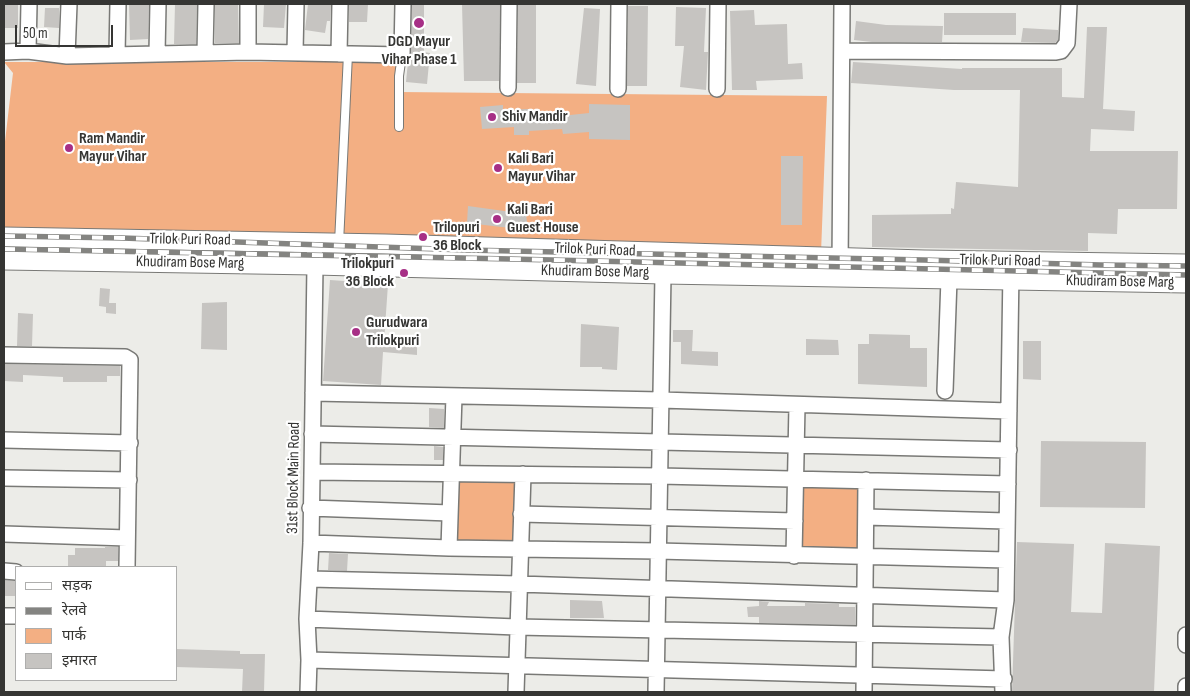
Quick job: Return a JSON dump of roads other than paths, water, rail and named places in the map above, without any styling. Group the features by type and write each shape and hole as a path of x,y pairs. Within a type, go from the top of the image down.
{"street":[{"path":"28,51 29,4"},
{"path":"67,56 69,4"},
{"path":"117,54 118,4"},
{"path":"157,53 158,4"},
{"path":"205,53 206,4"},
{"path":"248,4 248,52"},
{"path":"295,52 296,4"},
{"path":"340,4 343,54"},
{"path":"4,52 28,51 67,56 248,52 402,55 403,4"},
{"path":"508,88 509,4"},
{"path":"618,89 619,4"},
{"path":"717,90 718,4"},
{"path":"840,266 842,4"},
{"path":"842,51 1061,51 1068,43 1069,4"},
{"name":"Trilok Puri Road","path":"4,237 339,243 840,266 1011,270 1186,264"},
{"name":"31st Block Main Road","path":"308,692 307,619 311,543 314,243"},
{"name":"Khudiram Bose Marg","path":"4,260 315,265 663,274 840,266 949,279 1011,270 1186,283"},
{"path":"309,660 864,674 1003,686 1001,637 1006,600 1011,270"},
{"path":"656,692 663,274"},
{"path":"945,391 949,279"},
{"path":"4,355 129,358 132,364 126,566"},
{"path":"313,393 661,400 1009,411"},
{"path":"449,548 454,396"},
{"path":"794,556 797,445 796,405"},
{"path":"312,434 1009,450"},
{"path":"4,440 130,444"},
{"path":"312,472 660,476 1008,484"},
{"path":"516,692 523,474"},
{"path":"4,478 129,480"},
{"path":"864,692 866,480"},
{"path":"310,508 450,513"},
{"path":"521,514 795,520"},
{"path":"866,517 1006,522"},
{"path":"4,534 127,538"},
{"path":"311,543 520,550 1006,560"},
{"path":"310,579 1006,600"},
{"path":"307,619 865,635 1001,637"},
{"path":"1186,635 1186,645"},
{"path":"1186,686 1186,692"}],"lane":[{"path":"339,243 343,54"},
{"path":"399,127 399,76 402,55"}],"railway":[{"path":"4,236 122,238 466,250 1186,266"},
{"path":"4,249 1186,275"}],"place":[{"name":"DGD Mayur Vihar Phase 1","path":"419,23"},
{"name":"Shiv Mandir","path":"492,117"},
{"name":"Ram Mandir Mayur Vihar","path":"69,148"},
{"name":"Kali Bari Mayur Vihar","path":"498,168"},
{"name":"Kali Bari Guest House","path":"497,219"},
{"name":"Trilopuri 36 Block","path":"423,237"},
{"name":"Trilokpuri 36 Block","path":"404,273"},
{"name":"Gurudwara Trilokpuri","path":"356,332"}]}
